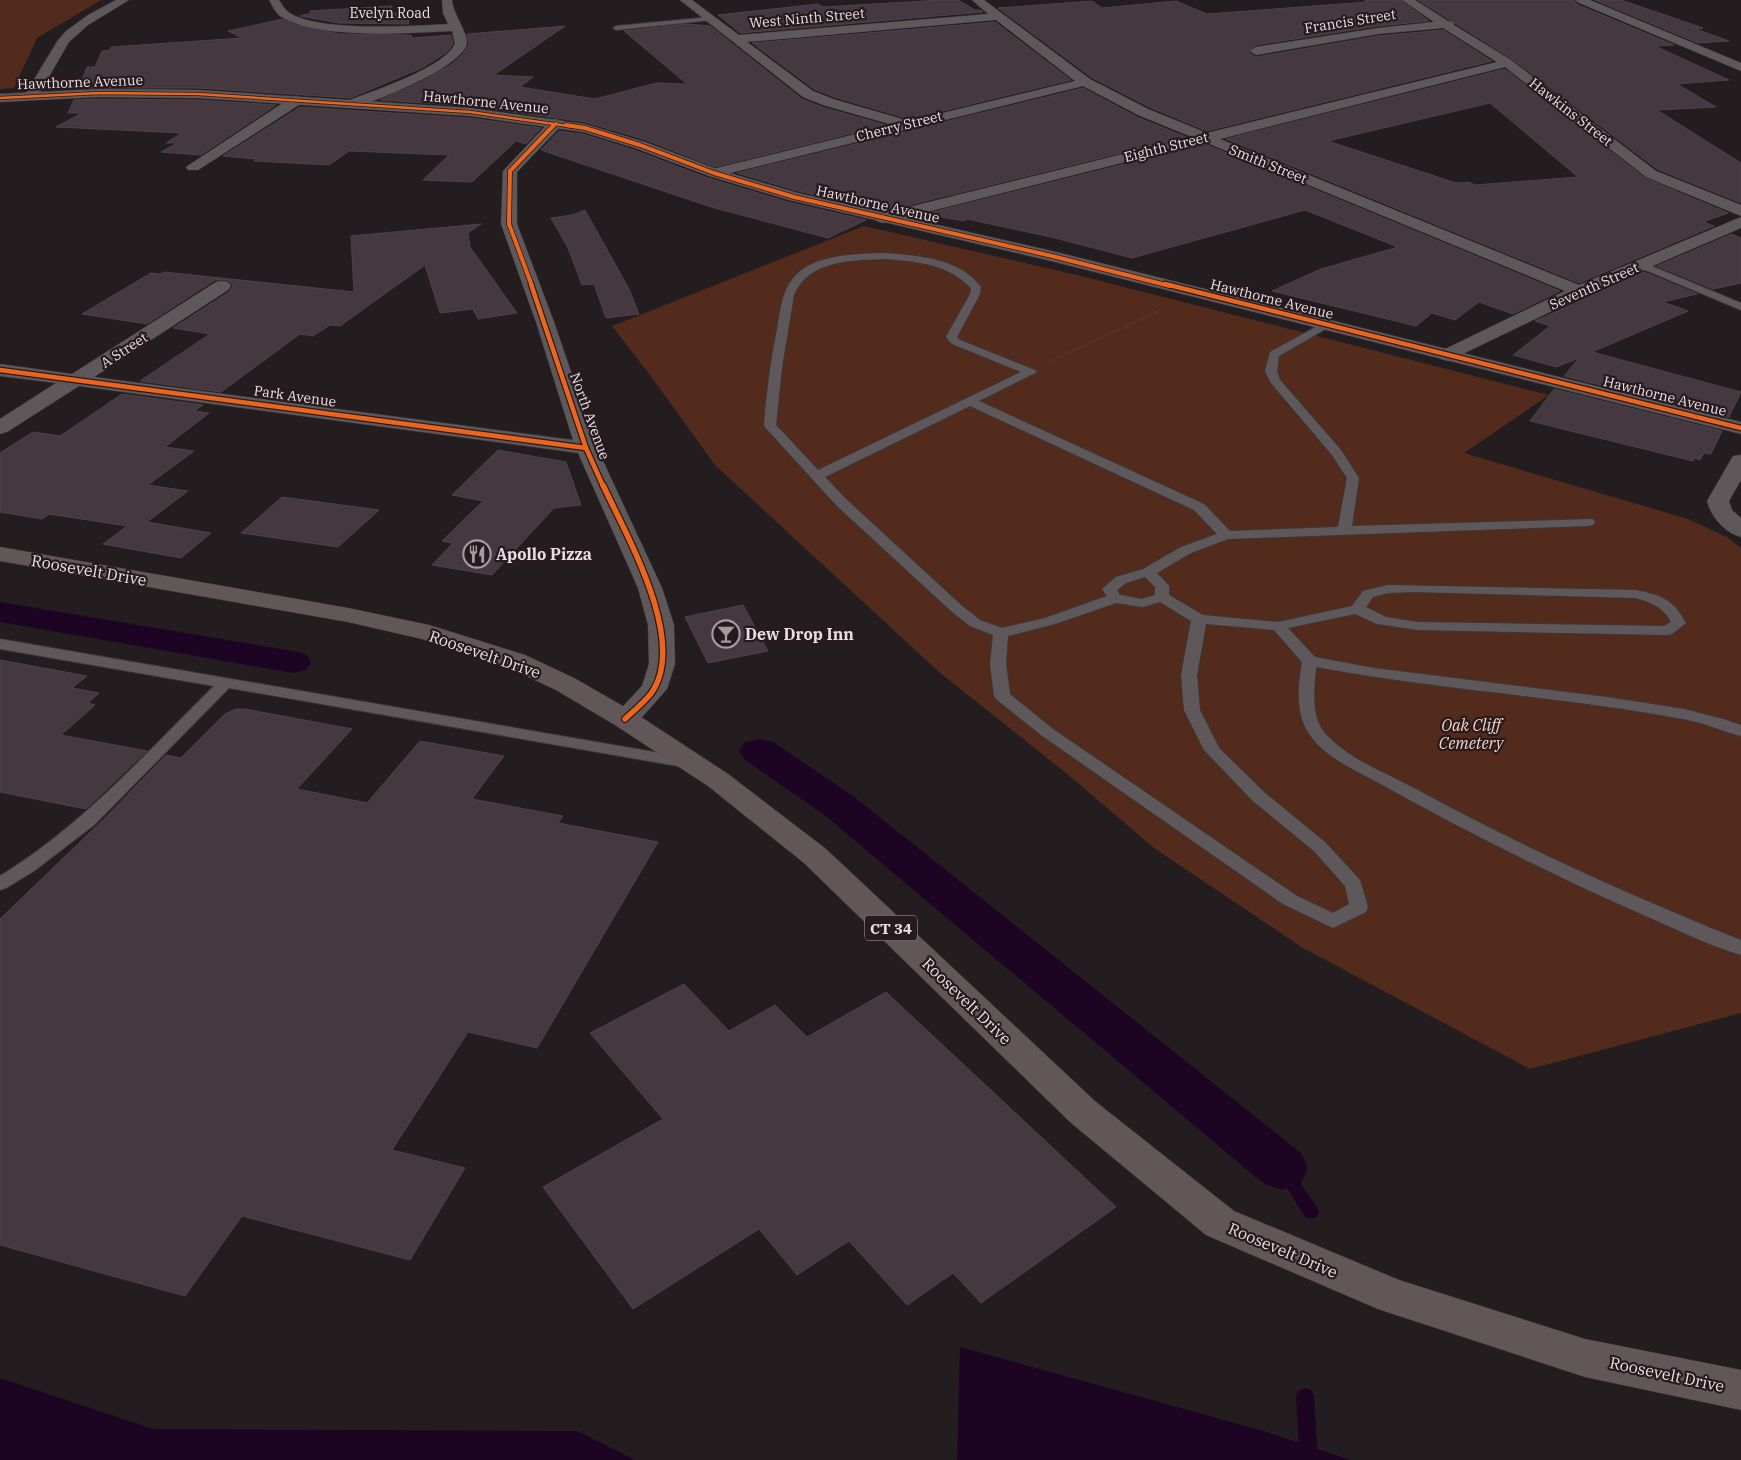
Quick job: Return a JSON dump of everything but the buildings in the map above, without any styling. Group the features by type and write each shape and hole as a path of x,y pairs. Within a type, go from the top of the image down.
{"main road":[{"name":"Roosevelt Drive","path":"0,554 348,615 429,633 516,661 564,684 625,719 694,764 723,784 815,856 1083,1112 1220,1223 1392,1296 1585,1358 1741,1390"}],"street":[{"path":"31,96 70,33 88,19 124,0"},
{"name":"Evelyn Road","path":"274,0 275,5 282,13 313,24 364,29 456,27"},
{"path":"355,103 430,71 452,58 460,48 461,38 449,15 447,0"},
{"path":"684,0 808,94 817,99 905,124"},
{"name":"Smith Street","path":"977,0 1085,82 1143,112 1202,138 1579,291"},
{"name":"Hawkins Street","path":"1408,0 1449,24 1507,63 1651,174 1741,211"},
{"path":"1581,0 1741,68"},
{"name":"West Ninth Street","path":"737,39 999,16"},
{"name":"Francis Street","path":"1256,52 1378,31 1449,24"},
{"name":"Eighth Street","path":"883,218 1507,63"},
{"name":"Cherry Street","path":"714,173 905,124 1085,82"},
{"name":"Hawthorne Avenue","path":"0,98 154,92 355,103 470,112 556,123 598,131 714,173 794,197 1052,256 1198,294 1741,428"},
{"path":"193,167 298,100"},
{"name":"North Avenue","path":"556,123 510,171 509,224 545,322 586,448 650,588 661,625 662,664 654,689 625,719"},
{"name":"Seventh Street","path":"1448,355 1579,291 1741,222"},
{"name":"A Street","path":"0,428 78,380 222,286"},
{"name":"Park Avenue","path":"0,370 586,448"},
{"path":"1741,461 1718,501 1722,512 1741,530"}],"lane":[{"path":"616,28 710,19"},
{"path":"816,476 1032,372 956,342 951,337 975,294 976,287 973,282 961,273 924,260 890,255 850,258 817,267 800,277 794,284 787,304 772,386 770,426 816,476 956,608 975,623 1001,633 1050,621 1115,598 1143,603 1162,597 1199,619 1278,626 1357,609 1382,621 1418,626 1668,631 1679,623 1673,610 1659,600 1635,594 1388,589 1368,594 1357,609"},
{"path":"1642,265 1741,307"},
{"path":"1324,324 1274,354 1271,371 1281,390 1337,453 1353,478 1344,531"},
{"path":"970,402 1199,507 1226,535"},
{"path":"1115,598 1109,588 1121,580 1148,572 1186,550 1226,535 1588,522"},
{"path":"1148,572 1162,586 1162,597"},
{"path":"1001,633 998,646 998,675 1002,696 1047,732 1290,900 1333,921 1359,908 1354,884 1320,846 1259,797 1212,750 1192,710 1189,674 1199,619"},
{"path":"1278,626 1310,661 1374,673 1607,702 1684,714 1741,731"},
{"path":"0,644 694,764"},
{"path":"1310,661 1306,678 1308,710 1315,732 1336,751 1454,818 1657,914 1741,948"},
{"path":"0,884 28,867 88,820 225,683"}],"path":[{"path":"1028,371 1198,294"}],"green space":[{"path":"0,0 101,0 37,38 14,88 0,89"},
{"name":"Oak Cliff Cemetery","path":"864,226 1077,275 1549,395 1464,453 1688,519 1727,537 1741,548 1741,1013 1530,1069 1303,948 1154,848 1066,773 939,672 715,465 612,326"}],"shaded area":[{"path":"960,1347 1264,1431 1351,1460 957,1460"},
{"path":"0,1378 153,1429 577,1431 635,1460 0,1460"}],"waterway":[{"path":"0,612 293,662"},
{"path":"759,751 838,805 1282,1168"},
{"path":"1282,1168 1311,1212"},
{"path":"1305,1396 1309,1460"}],"cycle path":[{"path":"0,98 99,93 198,94 470,112 585,128 640,145 714,173 794,197 1052,256 1741,428"},
{"path":"556,123 510,171 509,224 545,322 586,448 650,588 661,625 662,664 654,689 625,719"},
{"path":"0,370 586,448"}],"place":[{"name":"Apollo Pizza","path":"477,554"},
{"name":"Dew Drop Inn","path":"726,634"}]}
